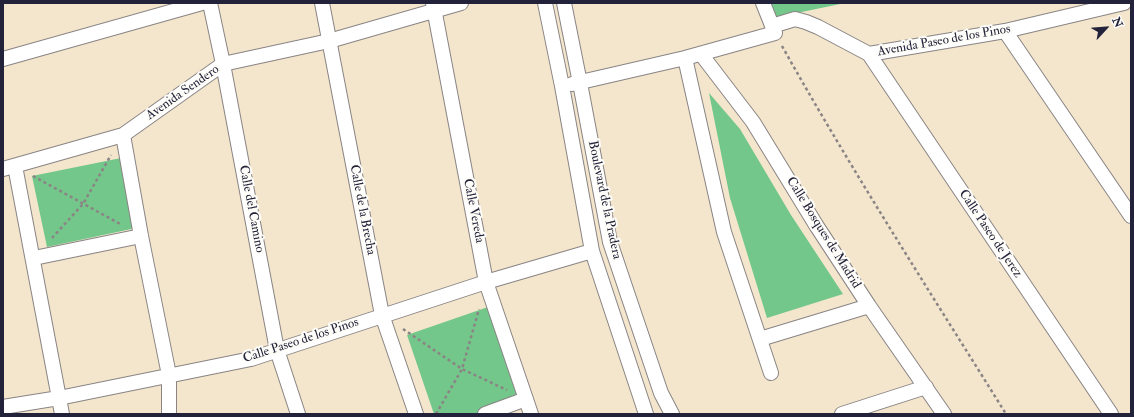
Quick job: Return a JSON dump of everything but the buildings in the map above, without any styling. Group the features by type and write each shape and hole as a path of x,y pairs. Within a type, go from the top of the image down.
{"street":[{"path":"3,59 202,3"},
{"name":"Calle del Camino","path":"210,3 277,350 298,414"},
{"name":"Calle de la Brecha","path":"322,3 382,315 416,414"},
{"name":"Avenida Sendero","path":"9,168 123,135 223,64 329,41 433,7 461,3"},
{"name":"Boulevard de la Pradera","path":"544,3 562,86 592,251 646,414"},
{"name":"Boulevard de la Pradera","path":"564,3 610,242 661,393 672,414"},
{"path":"763,3 773,30"},
{"name":"Avenida Paseo de los Pinos","path":"562,86 701,54 773,30 794,19 818,27 869,54 1005,31 1124,3"},
{"name":"Calle Vereda","path":"433,7 486,282 531,414"},
{"path":"1005,31 1131,216"},
{"name":"Calle Bosques de Madrid","path":"701,54 753,122 816,225 869,306 944,414"},
{"name":"Calle Paseo de Jerez","path":"869,54 1111,414"},
{"path":"685,58 724,232 771,373"},
{"path":"123,135 141,236 170,375 169,414"},
{"path":"9,168 34,258 62,414"},
{"path":"34,258 141,236"},
{"name":"Calle Paseo de los Pinos","path":"3,407 59,398 251,359 486,282 592,251"},
{"path":"760,339 869,306"},
{"path":"842,414 926,387"},
{"path":"485,414 526,399"}],"path":[{"path":"773,30 866,188 1006,414"},
{"path":"34,258 83,204 123,135"},
{"path":"9,168 83,204 141,236"},
{"path":"436,414 462,369 486,282"},
{"path":"382,315 462,369 526,399"}],"green space":[{"path":"765,3 845,3 768,19"},
{"path":"709,93 740,129 791,215 843,294 767,318 730,198"},
{"path":"121,158 136,228 47,247 32,176"},
{"path":"488,307 521,400 482,414 434,414 407,335"}]}
